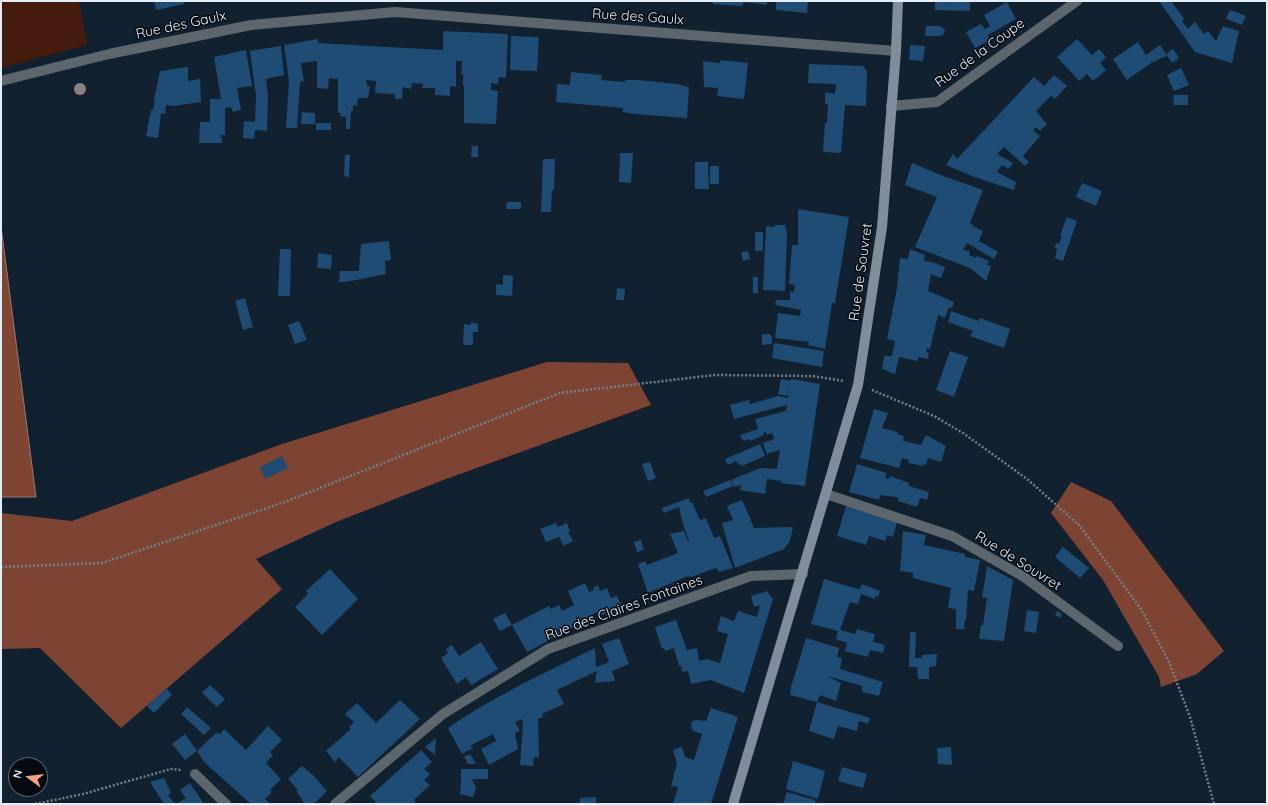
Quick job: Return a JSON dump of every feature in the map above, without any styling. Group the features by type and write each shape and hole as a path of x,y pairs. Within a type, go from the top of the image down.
{"main road":[{"name":"Rue de Souvret","path":"734,804 858,385 882,227 896,50 898,1"}],"street":[{"name":"Rue de la Coupe","path":"891,106 937,102 1078,1"},
{"name":"Rue des Gaulx","path":"1,81 109,54 251,25 395,12 896,50"},
{"name":"Rue de Souvret","path":"826,494 952,536 1024,577 1118,646"},
{"name":"Rue des Claires Fontaines","path":"335,804 443,714 548,649 751,576 803,574"},
{"path":"195,774 226,804"}],"path":[{"path":"1,567 102,563 282,503 560,393 715,375 813,376 837,379 858,385 934,416 963,433 1027,479 1079,525 1141,609 1169,662 1190,717 1214,804"},
{"path":"35,804 83,794 171,769 187,770 195,774"}],"shaded area":[{"path":"1,1 79,1 87,45 1,68"},
{"path":"1,226 36,497 1,497"},
{"path":"547,362 628,363 651,405 446,479 336,522 256,559 282,589 121,728 40,648 1,649 1,513 72,521 282,444"},
{"path":"1071,482 1111,501 1224,651 1197,674 1161,687 1159,677 1103,580 1051,513"}],"building":[{"path":"154,1 184,1 184,4 156,10"},
{"path":"713,1 767,1 767,5 745,2 741,6 713,4"},
{"path":"776,1 808,1 807,13 776,10"},
{"path":"935,1 970,1 970,11 935,10"},
{"path":"1159,1 1171,1 1184,19 1182,21 1188,29 1195,22 1204,34 1208,31 1216,41 1223,26 1239,31 1232,63 1195,52"},
{"path":"1007,2 1016,19 988,35 990,40 975,48 966,32 981,24 985,29 990,26 984,15"},
{"path":"1230,10 1246,16 1242,25 1226,19"},
{"path":"926,26 940,26 945,30 944,34 940,36 925,36"},
{"path":"443,31 508,34 506,78 499,77 498,84 491,83 491,90 498,91 496,124 464,123 464,86 463,74 461,74 462,61 456,61 456,87 450,86 450,96 435,95 435,88 422,88 423,84 412,83 411,89 403,87 402,99 395,99 395,94 375,93 376,81 366,80 367,85 370,87 368,98 358,98 357,106 353,105 353,111 351,111 350,129 346,129 346,117 340,116 341,113 338,113 338,79 329,78 328,89 317,88 317,61 301,63 304,81 300,82 297,128 286,128 289,81 284,45 318,39 318,43 443,50"},
{"path":"511,36 539,37 537,71 510,70"},
{"path":"1077,39 1092,55 1099,49 1106,57 1100,63 1106,70 1093,81 1087,74 1079,81 1057,57"},
{"path":"1138,42 1146,55 1160,45 1166,56 1151,63 1127,80 1113,59"},
{"path":"910,45 925,46 923,61 909,60"},
{"path":"281,46 284,75 266,79 268,96 267,131 255,130 254,139 243,138 244,121 255,122 256,96 250,51"},
{"path":"1173,49 1179,58 1172,63 1166,54"},
{"path":"246,50 252,86 237,88 241,110 233,112 231,107 225,108 225,135 221,135 222,143 199,143 200,122 210,122 210,99 221,99 214,57"},
{"path":"720,60 748,63 744,99 717,96 718,88 704,87 703,61 720,63"},
{"path":"809,64 863,66 867,71 866,106 845,105 841,153 823,152 828,104 825,104 825,92 835,94 836,84 808,83"},
{"path":"188,67 188,81 200,79 201,102 174,106 166,105 165,114 161,113 158,138 146,136 151,110 153,110 160,71"},
{"path":"1181,68 1189,85 1174,91 1167,75"},
{"path":"571,72 602,75 601,80 625,82 625,80 638,80 676,84 689,87 687,118 635,114 623,112 623,108 556,102 557,84 570,85"},
{"path":"1054,75 1067,86 1055,99 1051,96 1036,111 1047,124 1040,131 1036,127 1033,130 1040,136 1023,156 1029,162 1025,166 1004,147 997,154 1013,163 1009,169 1002,165 997,172 1016,182 1014,190 977,178 946,165 953,154 957,159 1034,77 1044,86"},
{"path":"1173,95 1188,95 1188,105 1174,105"},
{"path":"302,112 315,113 315,124 301,124"},
{"path":"316,123 331,123 331,130 316,130"},
{"path":"472,146 478,146 478,157 471,157"},
{"path":"620,153 633,153 631,183 619,182"},
{"path":"345,155 350,155 349,177 344,176"},
{"path":"543,159 555,159 554,190 552,190 551,212 541,212"},
{"path":"695,162 708,162 709,189 695,189"},
{"path":"912,163 983,190 970,223 983,231 979,241 998,252 994,259 967,243 963,250 970,251 969,255 976,258 977,256 989,261 987,265 991,266 986,281 970,268 915,247 937,197 905,185"},
{"path":"710,166 719,166 719,184 710,184"},
{"path":"1082,183 1102,191 1096,206 1076,197"},
{"path":"507,202 521,202 521,209 506,209"},
{"path":"798,209 849,217 835,303 832,303 825,349 808,345 809,342 775,338 778,313 800,316 801,310 775,305 776,300 790,300 790,291 794,292 795,285 789,284 792,245 798,245"},
{"path":"1067,217 1077,221 1063,261 1055,258 1057,249 1055,248 1056,243 1059,244 1062,236 1060,235"},
{"path":"775,225 785,225 787,232 785,291 763,290 766,226 775,227"},
{"path":"755,232 763,232 763,251 755,251"},
{"path":"389,241 391,260 385,261 386,274 339,282 340,271 359,271 361,244"},
{"path":"280,249 291,249 290,296 278,296"},
{"path":"910,249 925,255 924,261 932,262 945,267 941,278 931,274 928,291 954,302 952,308 949,307 945,318 938,315 930,349 927,348 926,352 929,353 928,359 919,357 917,361 899,357 895,374 882,369 884,356 892,356 895,341 887,339 897,288 900,258 908,259"},
{"path":"748,251 750,259 743,261 741,252"},
{"path":"318,253 332,255 331,269 317,268"},
{"path":"503,275 513,276 512,296 496,295 496,284 503,285"},
{"path":"753,277 758,277 758,293 753,293"},
{"path":"617,288 625,289 624,300 616,300"},
{"path":"245,298 253,327 243,330 235,301"},
{"path":"951,311 979,321 980,318 1010,329 1004,348 970,336 973,331 948,322"},
{"path":"299,321 307,340 295,344 288,325"},
{"path":"471,322 478,324 478,332 473,332 473,345 463,345 464,324 471,325"},
{"path":"762,334 770,334 772,337 772,344 762,345"},
{"path":"774,343 824,351 822,367 772,358"},
{"path":"950,351 968,357 954,397 936,390"},
{"path":"781,379 791,381 791,379 820,384 805,486 781,483 782,481 767,479 765,494 740,490 741,485 734,487 731,480 760,468 777,469 780,450 767,454 763,443 774,439 772,433 767,435 766,432 763,433 764,435 750,441 749,439 743,441 740,435 758,429 755,419 786,411 787,405 734,419 730,405 749,400 750,404 778,396 788,398 790,385 788,396 778,394"},
{"path":"874,409 888,413 882,428 898,432 897,434 904,436 903,441 921,445 926,435 946,446 941,462 928,458 926,465 923,464 923,466 908,463 909,460 902,458 899,468 860,458"},
{"path":"760,444 765,456 742,466 736,461 728,465 725,459"},
{"path":"282,456 288,468 265,479 260,467"},
{"path":"650,462 656,478 648,481 642,464"},
{"path":"857,464 887,473 885,478 889,479 890,476 909,483 909,486 929,492 927,500 920,498 917,507 898,501 899,498 896,497 880,495 879,500 849,492"},
{"path":"730,480 733,486 706,497 703,491"},
{"path":"689,498 690,503 692,502 700,520 706,518 714,538 720,536 733,568 719,572 716,568 691,577 688,576 648,593 638,564 645,561 647,565 678,553 670,534 684,531 688,541 689,540 679,507 664,513 662,508"},
{"path":"742,500 754,528 793,527 790,541 784,549 735,568 722,523 733,520 727,506"},
{"path":"846,506 897,522 893,537 887,535 885,541 869,536 866,545 837,536"},
{"path":"556,523 558,527 567,523 570,531 568,532 573,541 564,546 559,537 546,542 540,529"},
{"path":"903,531 926,535 924,545 965,554 965,557 980,560 974,591 968,590 964,629 956,629 956,609 948,608 951,588 913,578 913,573 900,571"},
{"path":"641,540 644,550 637,552 634,542"},
{"path":"1063,547 1089,568 1080,578 1055,557"},
{"path":"987,566 1013,580 1004,641 979,639 981,625 983,625 987,598 982,598"},
{"path":"330,569 358,599 322,635 295,607 308,594 306,591"},
{"path":"824,579 860,589 862,584 880,591 878,597 875,596 875,599 861,594 858,604 850,602 840,630 855,634 857,629 875,634 873,642 885,645 883,653 870,650 868,657 845,651 847,643 836,639 838,631 811,624"},
{"path":"585,583 589,592 594,590 593,588 598,585 600,591 607,588 611,598 617,596 622,607 599,616 597,612 575,624 576,626 527,652 512,625 549,606 551,609 559,605 562,611 574,605 568,591"},
{"path":"767,591 773,599 744,693 711,680 691,684 688,671 682,672 681,666 679,666 674,648 665,651 664,648 662,649 655,627 676,620 687,650 697,648 699,661 707,659 720,663 728,634 717,631 721,616 734,621 738,611 757,617 760,605 754,607 751,596"},
{"path":"1027,610 1039,612 1036,633 1024,631"},
{"path":"1057,611 1062,614 1060,618 1055,615"},
{"path":"505,613 512,625 500,631 493,619"},
{"path":"910,632 916,632 915,658 922,658 922,655 937,654 936,666 929,667 929,679 918,679 917,667 909,667"},
{"path":"619,638 629,664 612,671 615,681 595,683 597,671 557,690 564,704 542,714 543,717 538,719 539,757 534,757 533,766 520,765 523,724 522,719 515,722 520,731 515,733 518,749 489,765 481,749 496,741 493,734 470,746 473,748 462,754 448,728 482,706 522,684 595,648 596,667 609,662 602,644"},
{"path":"806,638 839,648 837,657 842,658 840,669 883,682 879,696 862,692 862,686 827,676 841,683 836,701 820,695 817,702 790,695"},
{"path":"481,642 498,669 471,685 466,677 457,684 441,658 448,653 446,649 452,645 459,656"},
{"path":"210,685 225,699 217,707 202,693"},
{"path":"166,688 172,695 154,713 147,706"},
{"path":"400,700 420,719 358,777 339,757 335,762 326,751 351,729 349,727 354,722 345,714 357,703 376,723"},
{"path":"817,702 870,718 868,724 859,721 857,731 838,726 834,739 809,731"},
{"path":"187,707 211,728 204,735 181,714"},
{"path":"711,708 738,717 711,804 673,804 678,787 671,786 677,763 673,750 682,747 685,757 694,760 702,734 693,731 691,727 692,721 706,721"},
{"path":"268,726 282,740 270,752 273,755 266,763 281,779 270,790 272,792 265,799 271,804 251,804 204,762 197,751 216,733 220,734 224,729 246,750"},
{"path":"185,734 197,751 185,760 172,744"},
{"path":"436,738 435,755 425,747"},
{"path":"951,747 952,765 938,764 937,748"},
{"path":"421,750 432,762 424,769 430,774 424,780 430,785 414,800 417,804 377,804 370,796"},
{"path":"470,754 476,764 468,764 464,757"},
{"path":"793,761 825,771 818,799 786,789"},
{"path":"302,766 313,775 327,791 312,804 305,804 296,791 298,790 288,779"},
{"path":"842,767 867,774 863,788 838,781"},
{"path":"461,769 488,769 488,779 472,779 476,788 473,797 460,794"},
{"path":"164,778 171,793 168,795 175,804 164,804 150,782"},
{"path":"190,783 204,804 176,804 186,798 180,790"},
{"path":"787,792 815,800 815,802 822,804 783,804"},
{"path":"596,797 596,804 580,804 580,798"}]}
